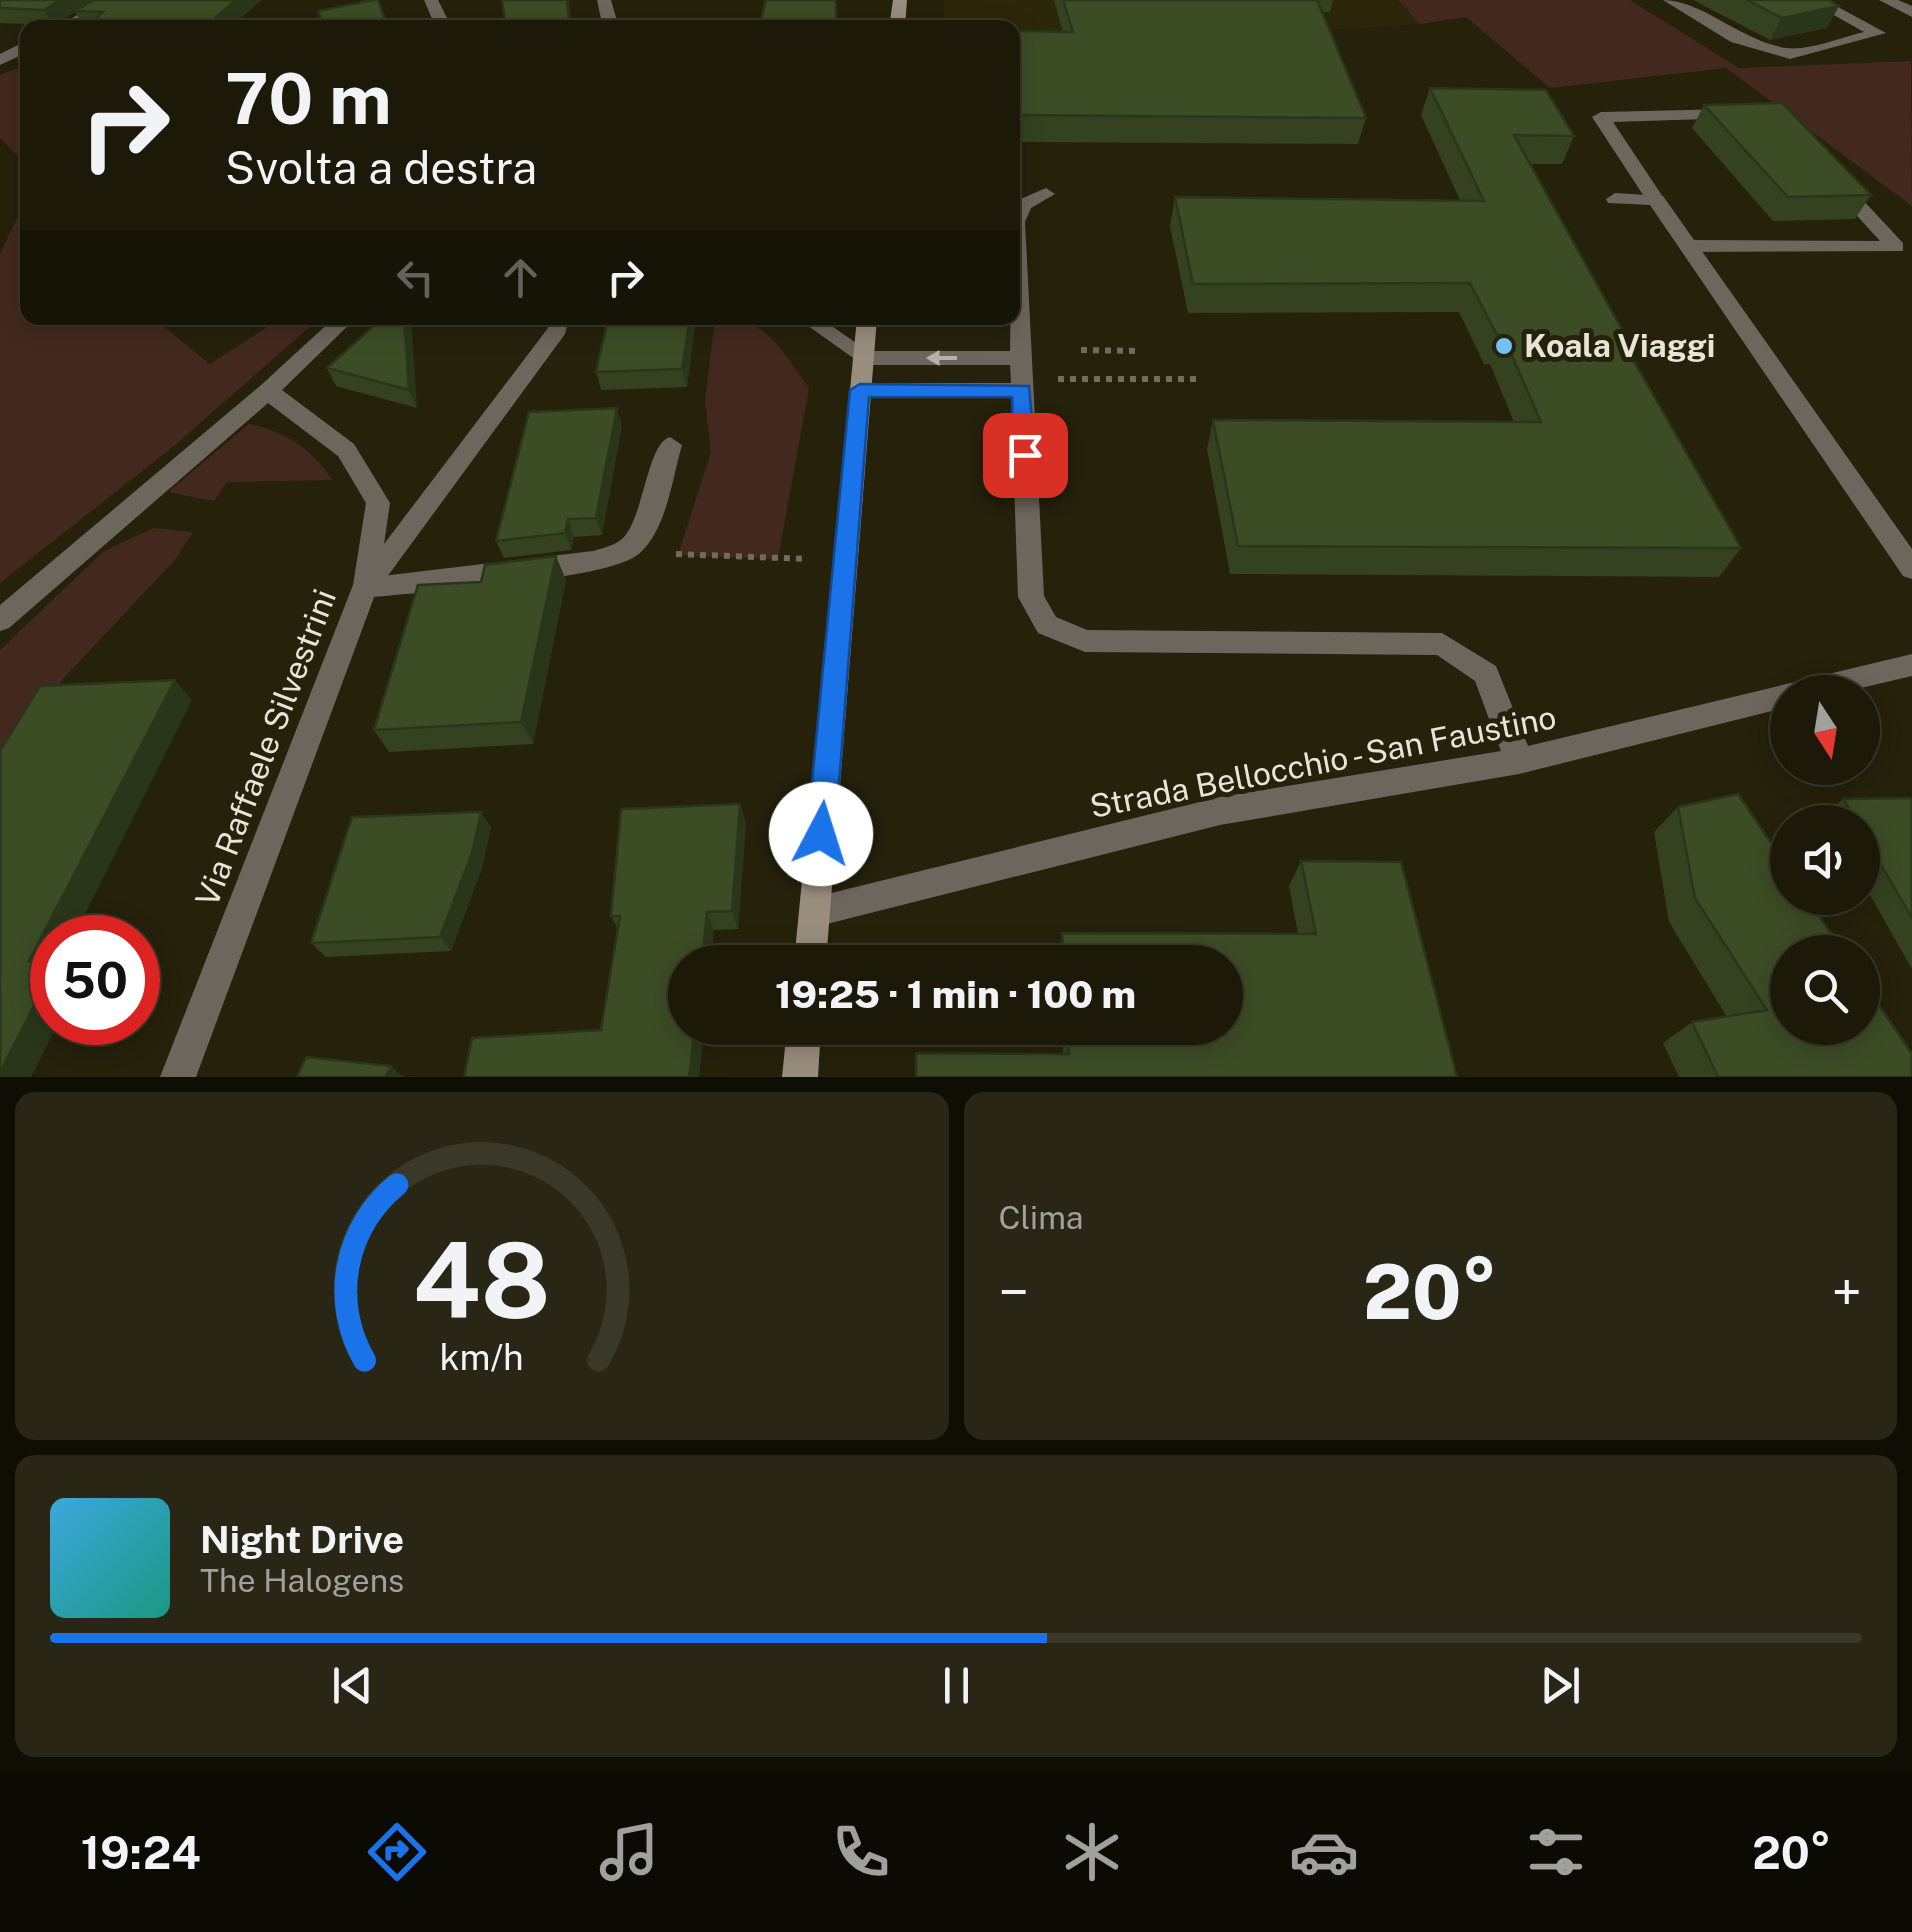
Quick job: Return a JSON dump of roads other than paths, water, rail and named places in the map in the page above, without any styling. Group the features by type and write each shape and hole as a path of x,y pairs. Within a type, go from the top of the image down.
{"main road":[{"path":"811,945 866,325"},
{"path":"800,1077 803,1045"}],"street":[{"path":"77,20 114,0"},
{"path":"1648,0 1731,48 1790,54 1878,33 1814,0"},
{"path":"1670,0 1737,40 1790,54"},
{"path":"1886,0 1912,12"},
{"path":"1752,114 1601,117 1912,570"},
{"path":"1688,246 1896,247 1821,166"},
{"path":"1020,211 1023,205 1046,194"},
{"path":"1615,200 1656,200"},
{"path":"0,620 268,391 339,325"},
{"name":"Via Raffaele Silvestrini","path":"178,1077 365,588 558,325"},
{"path":"816,325 863,358 1021,376"},
{"path":"1019,325 1031,596 1047,625 1085,641 1442,644 1486,674 1519,761"},
{"path":"860,390 1021,376"},
{"path":"268,391 346,450 378,503 365,588 595,561 630,548 647,522 670,445"},
{"path":"1866,675 1912,664"},
{"name":"Strada Bellocchio - San Faustino","path":"814,912 1220,811 1519,761 1770,699"}],"place":[{"name":"Koala Viaggi","path":"1504,346"}]}
